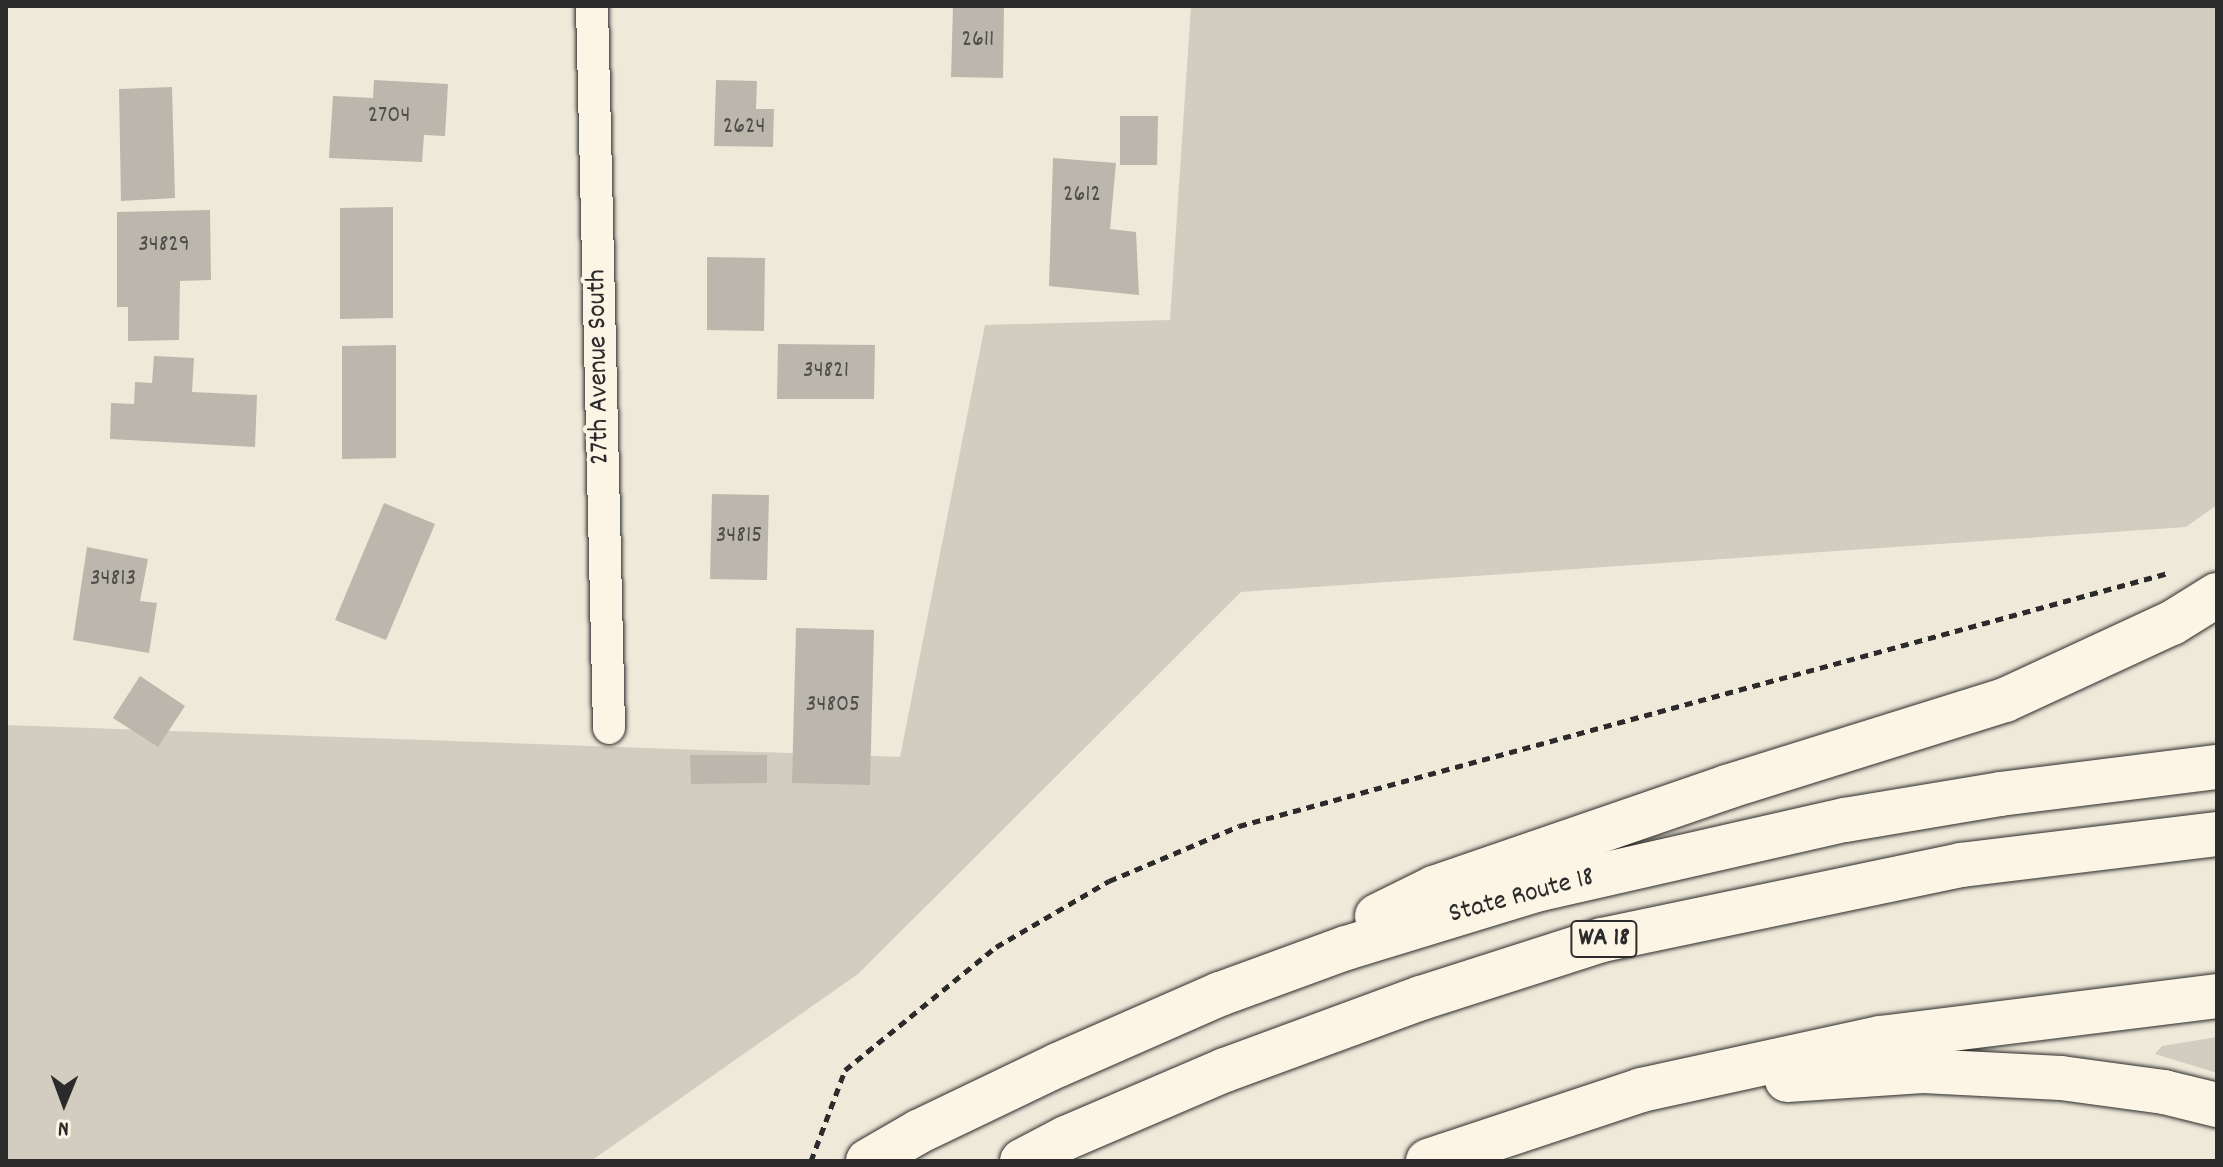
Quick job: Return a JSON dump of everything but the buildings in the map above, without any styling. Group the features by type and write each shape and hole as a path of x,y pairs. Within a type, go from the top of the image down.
{"highway":[{"path":"1220,994 1434,888 1727,787 2005,700 2172,623 2217,595"},
{"name":"State Route 18","path":"868,1161 1058,1065 1220,994 1346,948 1536,890 1845,820 2000,794 2217,767"},
{"name":"WA 18","path":"1022,1161 1066,1138 1225,1070 1421,998 1602,940 1961,865 2217,834"},
{"path":"1428,1161 1641,1090 1880,1038 2217,996"},
{"path":"1641,1090 1923,1071 2061,1078 2164,1092 2217,1105"}],"street":[{"name":"27th Avenue South","path":"592,6 609,728"}],"path":[{"path":"811,1161 845,1070 996,947 1109,881 1239,826 2174,571"}],"shaded area":[{"path":"1191,6 2217,6 2217,505 2186,527 1241,592 858,974 591,1161 6,1161 6,725 900,757 985,325 1170,320"},
{"path":"2217,1037 2217,1073 2155,1054 2162,1046"}]}
